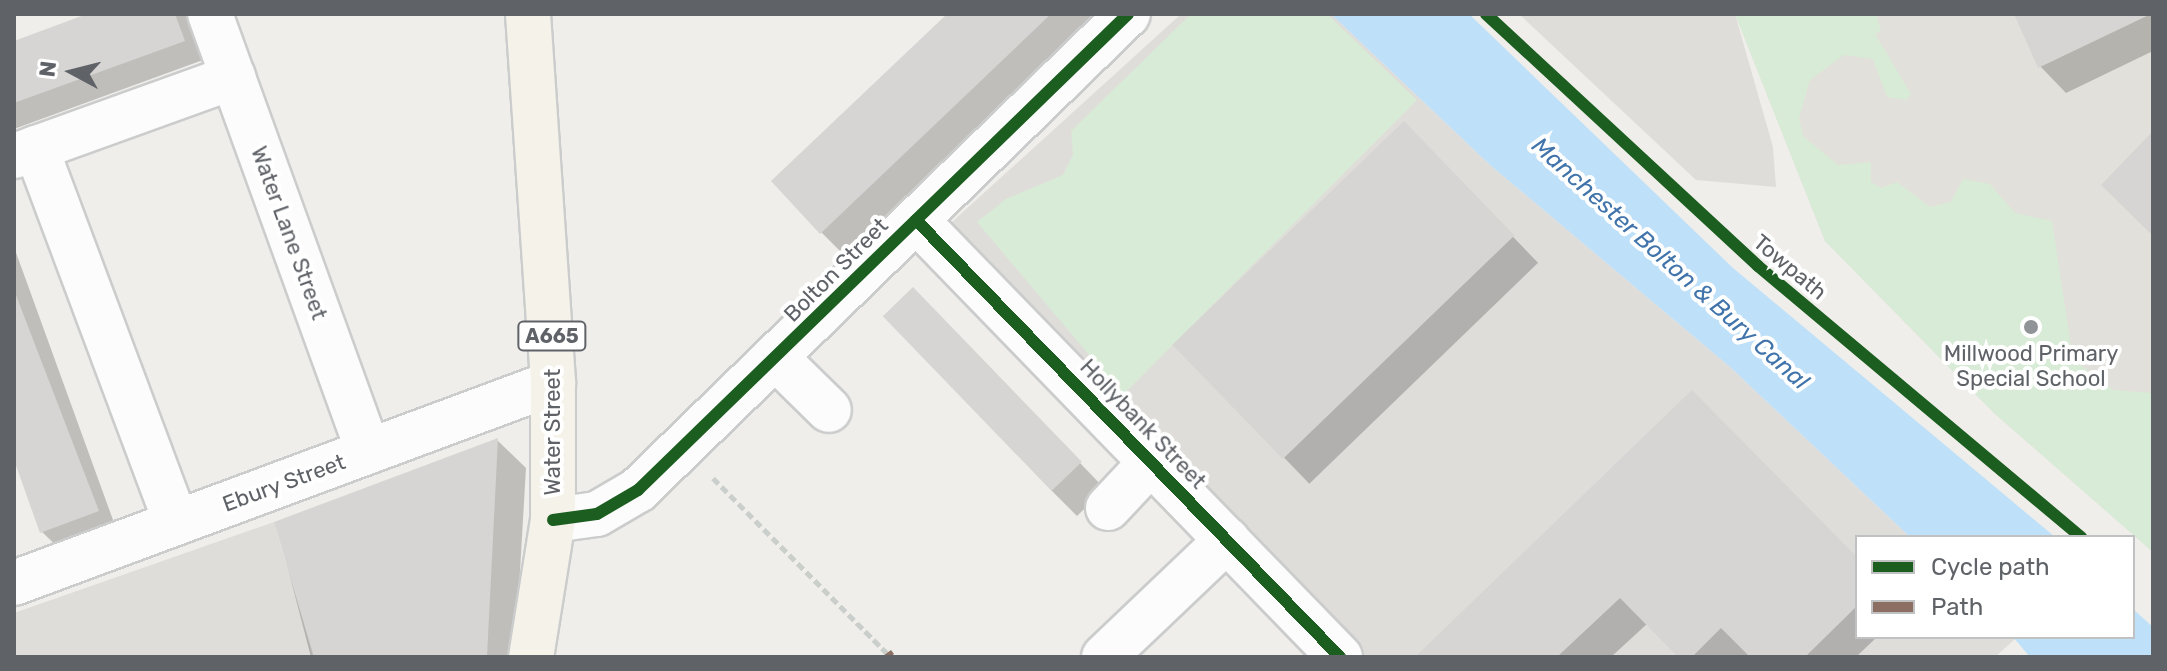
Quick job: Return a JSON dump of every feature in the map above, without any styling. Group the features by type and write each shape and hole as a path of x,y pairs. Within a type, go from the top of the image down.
{"main road":[{"name":"Water Street","path":"528,14 553,383 553,520 531,657"}],"street":[{"name":"Water Lane Street","path":"210,14 368,451"},
{"name":"Bolton Street","path":"553,520 617,506 684,448 1128,14"},
{"path":"176,523 25,152 233,77"},
{"name":"Hollybank Street","path":"916,220 1340,657"},
{"path":"776,358 829,410"},
{"name":"Ebury Street","path":"14,583 553,383"},
{"path":"1108,508 1151,462"},
{"path":"1104,657 1227,540"}],"path":[{"path":"684,448 887,653"}],"shaded area":[{"path":"1181,14 1331,14 1490,165 1730,367 1908,535 1855,535 1855,639 2015,639 1995,657 1305,657 919,252"},
{"path":"1519,14 1735,14 1773,147 1776,187 1696,180"},
{"name":"Millwood Primary Special School","path":"1735,14 2153,14 2153,552 1994,413 1825,241"},
{"path":"274,522 313,657 14,657 14,613"}],"green space":[{"path":"1191,14 1327,14 1417,100 1123,395 977,222 1006,199 1063,175 1073,155 1071,131"},
{"path":"1735,14 1876,14 1881,31 1875,34 1911,94 1906,100 1887,97 1873,59 1844,55 1810,80 1799,118 1803,136 1838,165 1871,162 1871,182 1881,188 1897,182 1930,207 1951,202 1963,179 1990,184 2015,213 2052,221 2073,359 2113,390 2153,393 2153,552 1994,413 1825,241"}],"water":[{"name":"Manchester Bolton & Bury Canal","path":"1331,14 1469,14 1733,268 2053,535 1908,535 1730,367 1490,165"},
{"path":"2135,611 2153,627 2153,657 2030,657 2015,639 2135,639"}],"building":[{"path":"87,14 175,14 185,41 14,103 14,41"},
{"path":"947,14 1051,14 820,234 771,181"},
{"path":"2014,14 2151,14 2038,68"},
{"path":"1404,121 1514,235 1283,459 1172,345"},
{"path":"2153,131 2153,236 2101,185"},
{"path":"913,287 1082,462 1052,491 883,316"},
{"path":"14,290 99,511 40,533 14,460"},
{"path":"1692,390 1855,555 1855,608 1805,657 1750,657 1721,628 1692,657 1678,657 1620,598 1557,657 1415,657"},
{"path":"498,438 487,657 314,657 274,522"}],"marked path":[{"path":"887,653 890,657"}],"cycle path":[{"path":"553,520 597,514 638,490 1128,14"},
{"name":"Towpath","path":"1486,14 1758,266 2079,535"},
{"path":"916,220 1340,657"}],"place":[{"name":"Millwood Primary Special School","path":"2031,327"}]}
